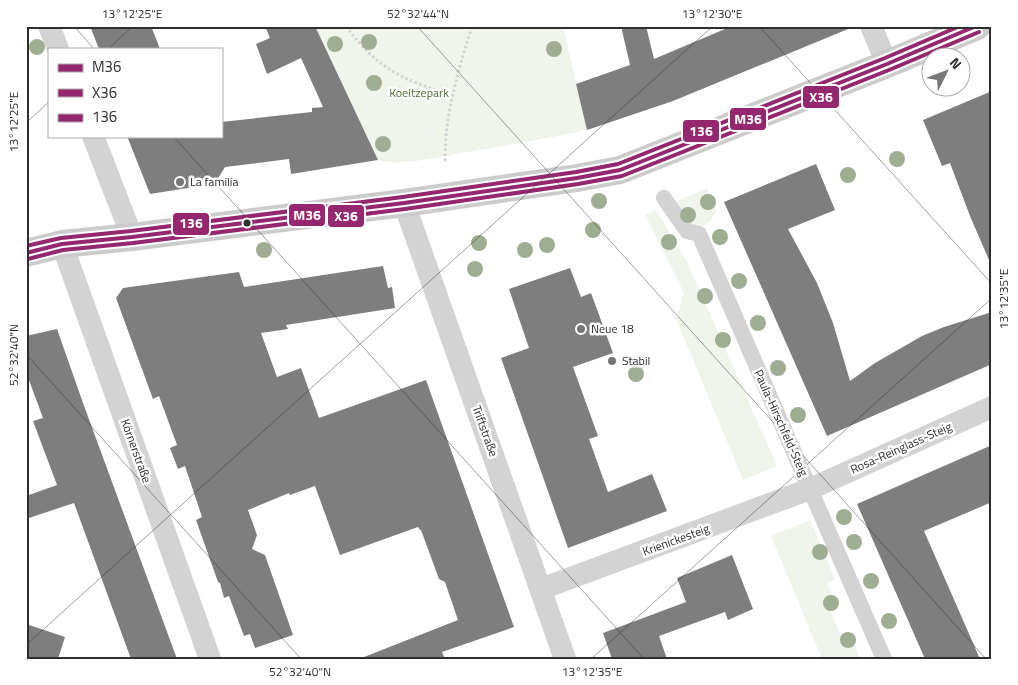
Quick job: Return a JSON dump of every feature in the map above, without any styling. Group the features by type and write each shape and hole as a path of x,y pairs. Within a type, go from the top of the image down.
{"main road":[{"path":"26,253 62,244 404,203 620,170 887,64 977,26"}],"street":[{"path":"49,26 58,48"},
{"path":"870,26 887,64"},
{"path":"94,138 132,237"},
{"name":"Paula-Hirschfeld-Steig","path":"664,198 687,231 699,234 884,659"},
{"name":"Triftstraße","path":"404,203 541,589 562,658"},
{"name":"Körnerstraße","path":"62,244 210,659"},
{"name":"Rosa-Reinglass-Steig","path":"810,489 992,408"},
{"name":"Krienickesteig","path":"541,589 810,489"}],"path":[{"path":"346,26 359,44 385,68 415,83 452,94"},
{"path":"445,161 445,139 452,94 472,26"}],"green space":[{"name":"Koeltzepark","path":"315,26 563,26 587,130 419,161 386,162 378,160"},
{"path":"707,188 716,211 712,219 705,225 692,226 685,218 677,201"},
{"path":"656,210 687,262 777,466 743,480 676,319 684,293 645,215"},
{"path":"810,520 835,579 827,583 837,607 830,610 846,648 855,645 860,659 822,659 771,536"}],"building":[{"path":"90,26 151,26 160,48 99,48"},
{"path":"265,26 315,26 378,160 291,174 289,159 225,167 213,184 150,194 128,138 222,138 222,122 312,112 312,108 323,107 301,58 267,74 256,44 270,38"},
{"path":"621,26 646,26 654,59 732,26 853,27 673,101 587,130 576,84 630,65"},
{"path":"992,91 992,267 950,163 942,166 923,120"},
{"path":"816,164 835,210 788,229 817,283 833,323 850,381 875,363 922,336 992,312 992,364 827,436 724,202"},
{"path":"383,266 388,288 392,287 395,308 286,325 288,329 261,333 277,377 301,368 319,418 426,380 514,627 442,652 445,659 364,659 364,657 458,620 445,582 439,579 421,530 418,527 340,555 315,486 290,495 289,493 248,510 257,535 252,549 265,555 293,635 255,648 250,634 244,636 229,596 224,598 196,520 202,517 185,466 178,469 170,448 177,445 159,396 153,399 116,298 123,288 239,272 244,287"},
{"path":"570,268 581,297 591,293 613,353 573,367 598,436 589,439 608,492 652,474 667,511 568,548 501,358 529,348 509,289"},
{"path":"57,329 177,659 131,659 74,503 26,519 26,496 57,485 33,421 43,418 26,372 26,336"},
{"path":"992,445 992,502 924,531 980,659 925,659 857,504"},
{"path":"732,555 753,609 728,620 725,612 659,636 667,659 612,659 603,633 686,602 677,578"},
{"path":"26,624 65,637 58,659 26,659"}],"transit line":[{"name":"136","path":"26,246 61,238 403,197 576,172 618,164 885,58 960,26"},
{"name":"M36","path":"26,253 62,244 404,203 620,170 887,64 976,26"},
{"name":"X36","path":"28,259 63,250 405,209 622,176 889,70 979,32"}],"place":[{"name":"La familia","path":"180,182"},
{"name":"Neue 18","path":"581,329"},
{"name":"Stabil","path":"612,361"}]}
